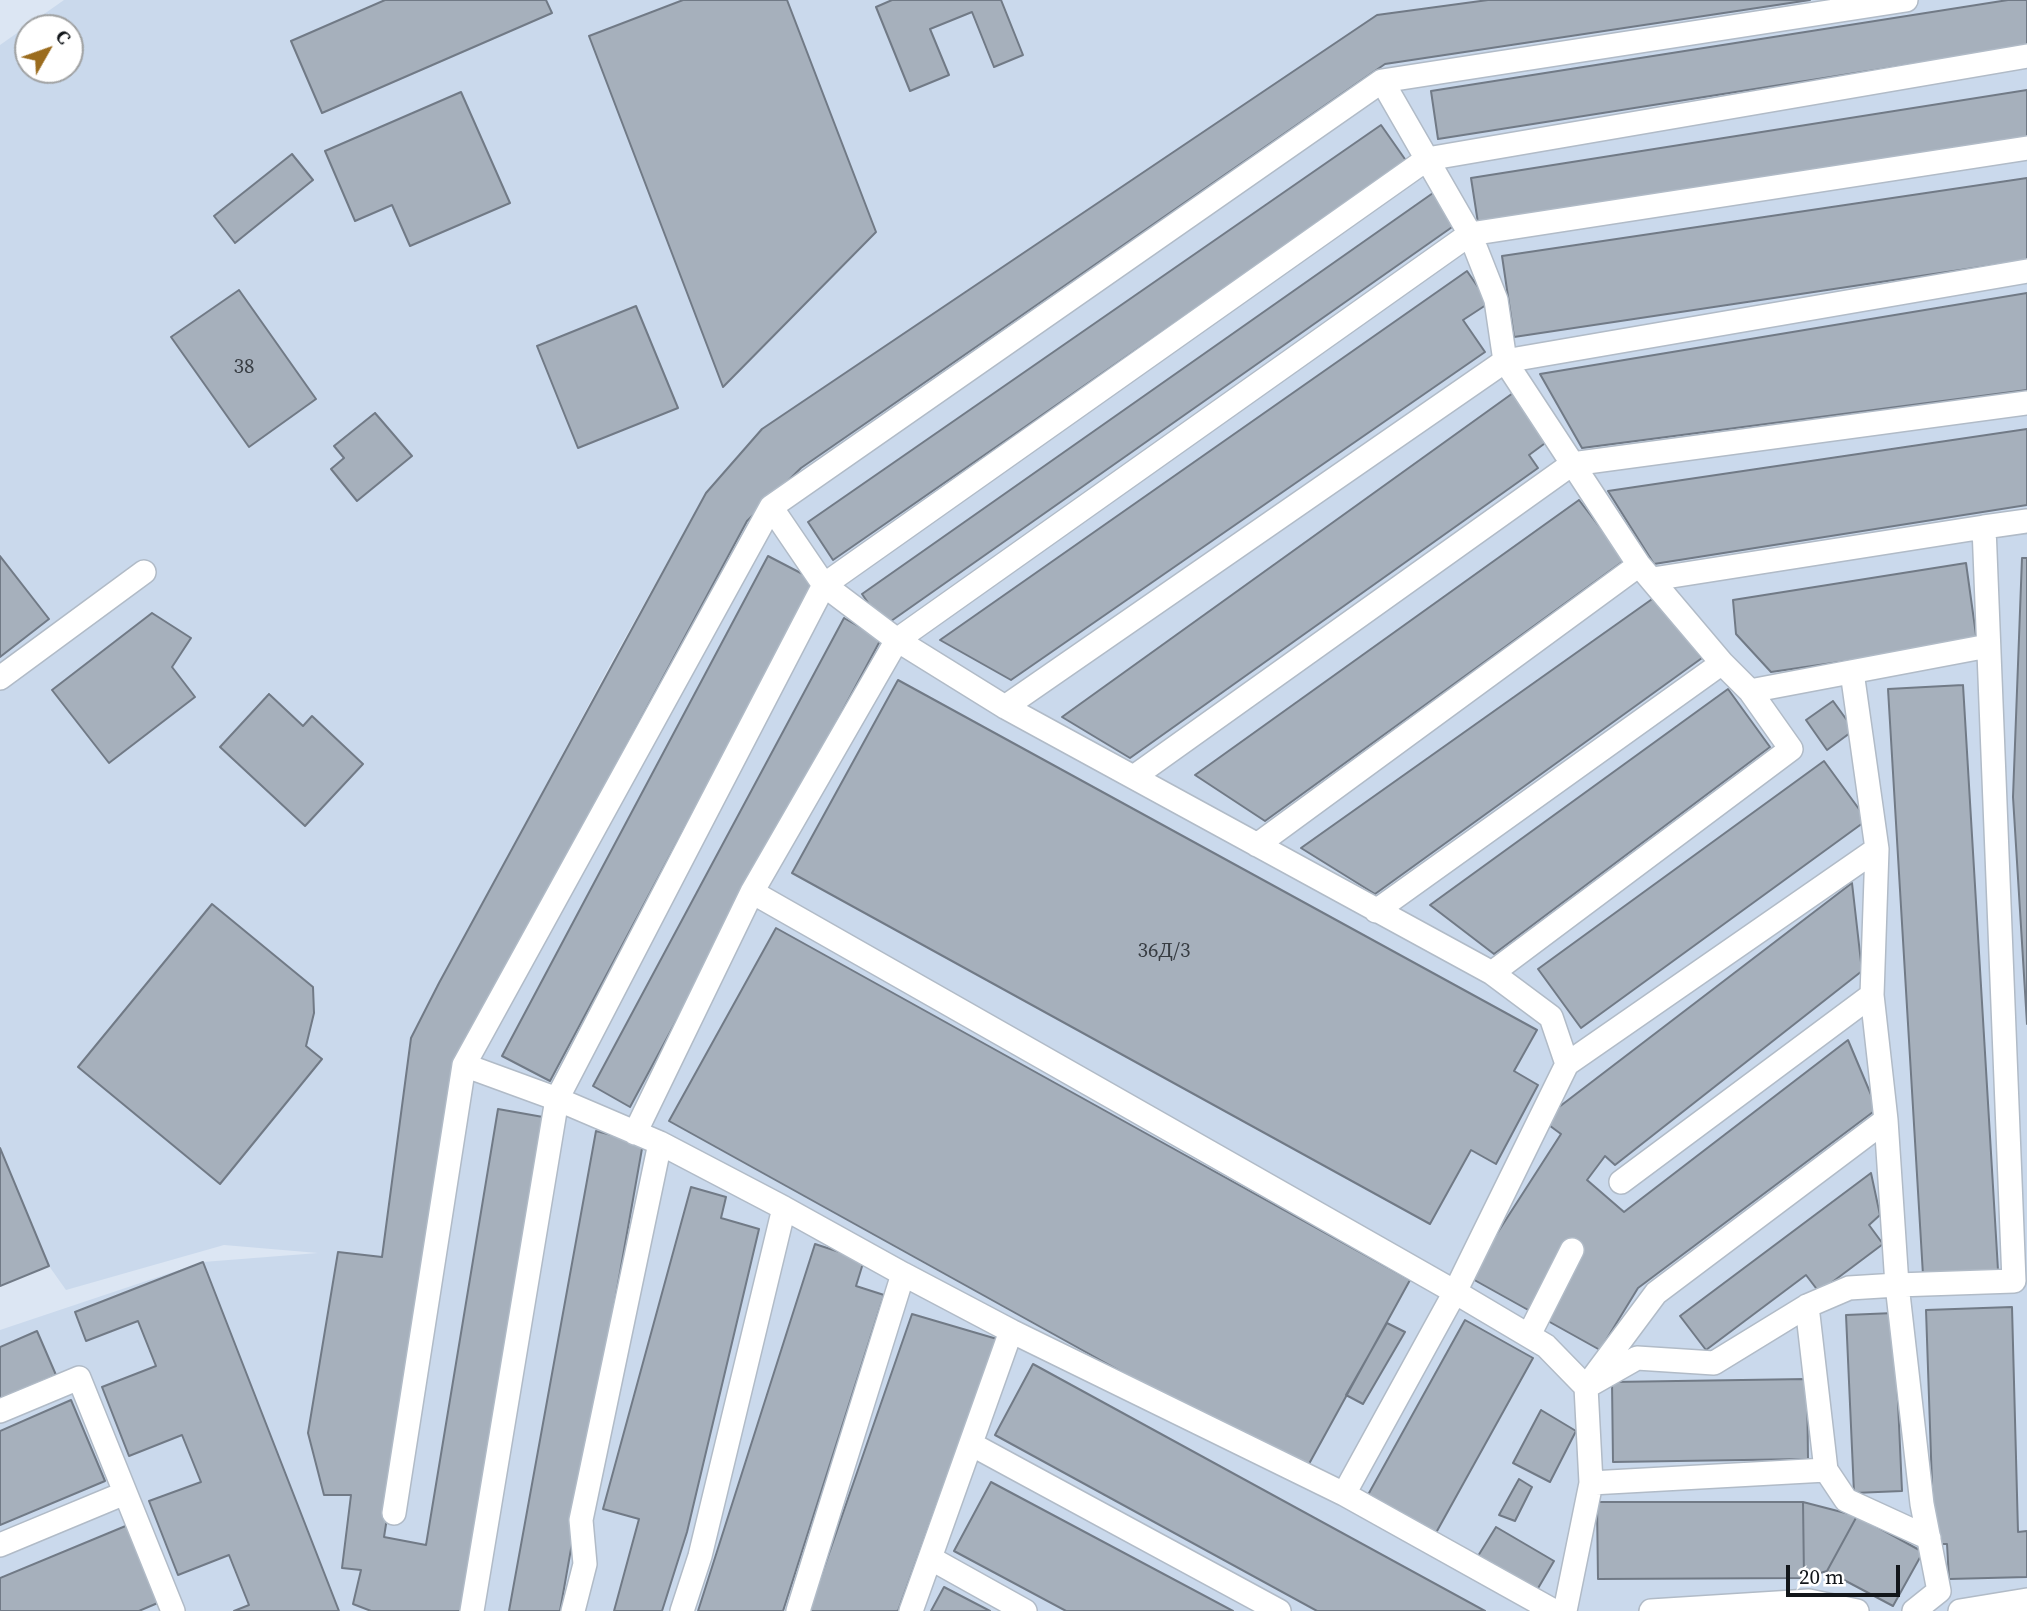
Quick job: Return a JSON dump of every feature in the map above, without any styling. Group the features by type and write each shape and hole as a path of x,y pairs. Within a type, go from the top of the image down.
{"lane":[{"path":"394,1513 464,1065 771,507 1382,81 1906,0"},
{"path":"472,1611 556,1099 824,585 1427,159 2027,56"},
{"path":"1382,81 1470,234 1496,300 1505,361 1646,572 1750,691 1791,749 1492,973"},
{"path":"635,1133 752,891 897,640 1470,234 2027,148"},
{"path":"1005,707 1505,361 2027,271"},
{"path":"1135,776 1572,464 2027,403"},
{"path":"771,507 824,585 897,640 1005,707 1492,973 1551,1017 1567,1064"},
{"path":"1257,845 1646,572 2027,521"},
{"path":"1586,1387 1637,1358 1714,1363 1807,1306 1849,1288 1897,1284 2023,1286 1988,646 1984,527"},
{"path":"0,678 144,572"},
{"path":"1750,691 1988,646"},
{"path":"1376,911 1723,663"},
{"path":"1852,672 1878,849 1872,995 1886,1120 1897,1284 1922,1504 1939,1591 1914,1611"},
{"path":"1344,1494 1455,1292 1567,1064 1878,849"},
{"path":"752,891 1529,1335 1546,1346 1586,1387"},
{"path":"1621,1182 1872,995"},
{"path":"464,1065 556,1099 660,1143 1011,1331 1344,1494 1554,1611"},
{"path":"1565,1611 1591,1483 1586,1387 1656,1293 1886,1120"},
{"path":"573,1611 586,1564 581,1520 660,1143"},
{"path":"682,1611 700,1556 784,1208"},
{"path":"1529,1335 1572,1250"},
{"path":"798,1611 903,1274"},
{"path":"1807,1306 1826,1470 1846,1500 1928,1538"},
{"path":"911,1611 1011,1331"},
{"path":"0,1411 79,1378 173,1611"},
{"path":"971,1444 1279,1611"},
{"path":"1591,1483 1826,1470"},
{"path":"0,1545 125,1493"},
{"path":"930,1558 1025,1611"},
{"path":"1960,1611 2027,1600"},
{"path":"1651,1611 1809,1601 1857,1611"}],"shaded area":[{"path":"64,0 2027,0 2027,1611 0,1611 0,1330 203,1262 318,1253 224,1245 66,1290 49,1266 0,1286 0,45 14,35 14,84 84,84 84,14 44,14","holes":["674,553 482,905 612,661"]}],"building":[{"path":"385,0 546,0 552,13 322,113 291,41"},
{"path":"683,0 787,0 876,232 723,387 589,36"},
{"path":"892,0 1001,0 1023,55 994,67 972,12 930,29 949,75 910,91 876,7"},
{"path":"1488,0 1810,0 1385,64 801,468 747,521 460,1056 384,1537 426,1545 498,1109 543,1117 461,1611 371,1611 353,1604 361,1570 342,1568 351,1495 324,1495 308,1433 338,1252 382,1257 411,1038 706,493 762,429 1377,15"},
{"path":"2008,0 2027,0 2027,46 1438,139 1431,91"},
{"path":"2027,90 2027,137 1478,223 1471,178"},
{"path":"461,92 510,203 410,246 392,205 355,221 325,151"},
{"path":"1381,125 1407,162 833,560 808,522"},
{"path":"292,154 313,180 235,243 214,216"},
{"path":"2027,178 2027,260 1514,337 1502,256"},
{"path":"1433,193 1455,225 884,626 862,594"},
{"path":"1467,271 1489,303 1463,320 1485,352 1011,680 940,640"},
{"path":"239,290 316,399 249,447 171,337"},
{"path":"2027,293 2027,390 1582,448 1540,374"},
{"path":"636,306 678,408 578,448 537,346"},
{"path":"1513,393 1548,441 1529,455 1538,468 1130,758 1062,717"},
{"path":"375,413 412,456 357,501 331,469 344,458 334,446"},
{"path":"2027,429 2027,505 1654,564 1608,491"},
{"path":"1579,500 1625,560 1265,821 1195,775"},
{"path":"0,556 49,619 0,657"},
{"path":"768,556 816,581 550,1081 502,1056"},
{"path":"2022,558 2027,558 2027,1024 2013,797"},
{"path":"1966,563 1977,642 1771,672 1736,634 1733,600"},
{"path":"1655,597 1702,658 1375,894 1301,848"},
{"path":"152,613 191,638 172,667 195,697 109,763 52,690"},
{"path":"844,618 881,639 630,1107 593,1086"},
{"path":"898,680 1537,1030 1514,1071 1538,1085 1496,1164 1471,1150 1430,1224 792,873"},
{"path":"1963,685 1998,1270 1923,1275 1888,689"},
{"path":"1728,689 1770,747 1494,954 1430,905"},
{"path":"269,694 303,726 312,716 363,764 305,826 220,747"},
{"path":"1833,701 1854,730 1827,750 1806,720"},
{"path":"1824,761 1867,820 1581,1028 1538,969"},
{"path":"1852,883 1862,971 1615,1165 1605,1156 1587,1180 1624,1212 1848,1040 1877,1109 1638,1288 1600,1350 1469,1277 1561,1134 1542,1120"},
{"path":"212,904 313,987 314,1013 306,1046 322,1059 220,1184 78,1067"},
{"path":"776,928 1410,1280 1304,1473 669,1121"},
{"path":"596,1131 643,1143 560,1611 509,1611"},
{"path":"0,1148 49,1266 0,1286"},
{"path":"1871,1173 1880,1215 1869,1225 1883,1244 1819,1292 1806,1275 1706,1350 1680,1316"},
{"path":"691,1187 726,1197 721,1218 759,1229 687,1532 662,1611 614,1611 639,1519 603,1509"},
{"path":"815,1244 864,1260 856,1286 884,1295 783,1611 698,1611"},
{"path":"203,1262 339,1611 234,1611 249,1605 229,1555 178,1575 149,1501 201,1482 182,1435 129,1456 102,1387 156,1366 138,1321 86,1341 75,1312"},
{"path":"2012,1307 2018,1532 2027,1531 2027,1577 1949,1579 1947,1544 1934,1544 1926,1310"},
{"path":"1894,1313 1902,1491 1854,1493 1846,1315"},
{"path":"912,1314 997,1339 898,1611 809,1611"},
{"path":"1465,1320 1533,1358 1432,1540 1364,1502"},
{"path":"1387,1323 1405,1332 1363,1404 1346,1395"},
{"path":"37,1331 56,1375 0,1399 0,1347"},
{"path":"1033,1364 1485,1611 1317,1611 995,1435"},
{"path":"1807,1379 1808,1459 1613,1462 1612,1382"},
{"path":"71,1400 105,1481 0,1525 0,1431"},
{"path":"1541,1410 1576,1431 1550,1482 1513,1463"},
{"path":"1519,1479 1532,1487 1515,1521 1499,1515"},
{"path":"991,1482 1233,1611 1066,1611 954,1551"},
{"path":"1597,1502 1803,1502 1804,1578 1598,1579"},
{"path":"1803,1502 1857,1516 1827,1571 1804,1578"},
{"path":"1857,1516 1923,1552 1893,1606 1827,1571"},
{"path":"128,1525 160,1602 139,1611 0,1611 0,1578"},
{"path":"1496,1527 1554,1561 1537,1590 1478,1556"},
{"path":"944,1587 990,1611 931,1611"}]}
